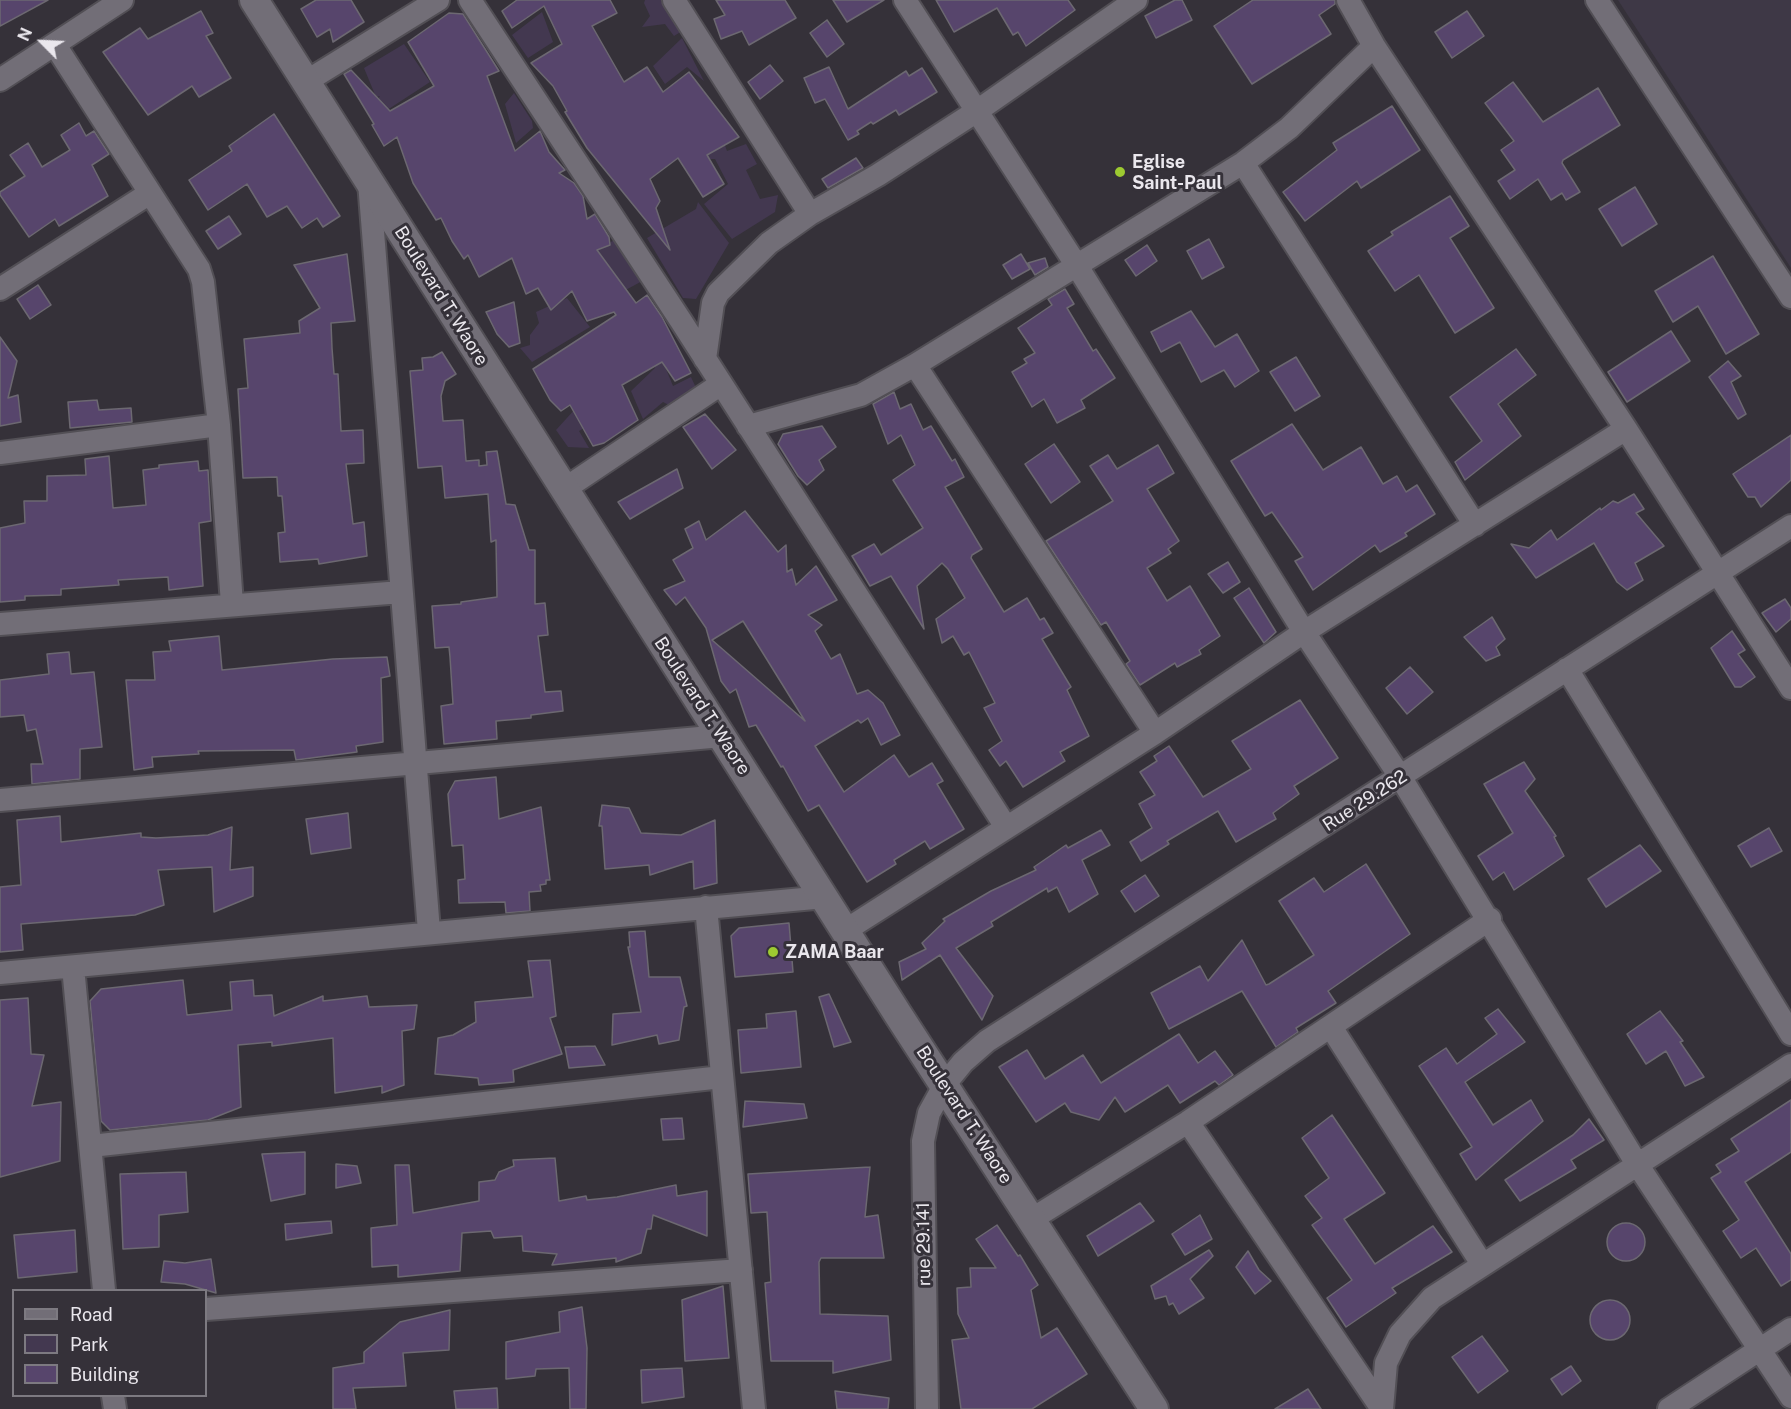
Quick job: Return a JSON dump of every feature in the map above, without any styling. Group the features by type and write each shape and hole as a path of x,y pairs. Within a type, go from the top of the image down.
{"street":[{"path":"0,80 122,0"},
{"name":"Boulevard T. Waore","path":"254,0 563,490 846,930 898,1016 945,1084 1154,1409"},
{"path":"307,81 438,0"},
{"path":"470,0 705,359 1006,827"},
{"path":"674,0 810,214"},
{"path":"904,0 1077,266 1304,632 1401,778 1490,919 1637,1164 1791,1396"},
{"path":"705,359 713,303 718,293 769,243 810,214 878,176 977,111 1136,0"},
{"path":"1348,0 1374,46 1626,429 1791,688"},
{"path":"1597,0 1791,297"},
{"path":"55,45 199,269 203,282 219,425 232,604"},
{"path":"748,426 861,395 915,365 1243,163 1297,120 1374,46"},
{"path":"1243,163 1476,525"},
{"path":"368,179 429,931"},
{"path":"0,289 150,193"},
{"path":"915,365 1155,733"},
{"path":"563,490 721,384"},
{"path":"0,453 219,425"},
{"path":"846,930 1155,733 1304,632 1626,429"},
{"name":"Rue 29.262","path":"945,1084 987,1041 1401,778 1791,526"},
{"path":"0,624 401,592"},
{"path":"1567,669 1791,1034"},
{"path":"0,800 722,736"},
{"path":"0,973 429,931 825,897"},
{"path":"706,907 754,1409"},
{"path":"1032,1219 1188,1122 1490,919"},
{"path":"73,967 104,1289"},
{"path":"1331,1027 1482,1264"},
{"path":"1382,1409 1386,1363 1400,1334 1432,1298 1791,1065"},
{"path":"91,1146 722,1077"},
{"name":"rue 29.141","path":"927,1409 923,1141 929,1113 945,1084"},
{"path":"1188,1122 1382,1409"},
{"path":"207,1309 741,1270"},
{"path":"1669,1409 1791,1329"}],"shaded area":[{"path":"1618,0 1791,0 1791,268"}],"green space":[{"path":"645,0 661,0 682,31 674,36 665,24 642,27 650,16 644,3"},
{"path":"542,12 553,42 528,58 512,35"},
{"path":"682,38 704,81 687,67 665,84 653,66"},
{"path":"404,44 430,82 375,118 368,112 380,96 376,97 364,68"},
{"path":"514,93 532,121 533,128 516,143 505,104"},
{"path":"716,121 727,151 746,144 757,164 746,170 760,199 778,195 775,212 732,239 704,204 728,184 715,159 708,159 695,132"},
{"path":"698,202 729,243 696,299 683,298 647,238 696,209"},
{"path":"617,238 646,279 620,293 617,289 622,284 610,267 594,282 572,292 571,286 594,253"},
{"path":"567,298 590,327 532,362 520,348 530,345 530,335 539,323 536,312"},
{"path":"656,360 667,361 664,364 673,386 691,377 697,390 677,404 669,405 663,402 643,419 631,391 655,368"},
{"path":"576,408 593,423 579,431 589,448 568,447 556,430"}],"building":[{"path":"0,0 48,0 0,26"},
{"path":"316,0 351,0 364,22 333,42 330,29 317,37 301,9"},
{"path":"517,0 610,0 617,13 592,26 624,82 647,67 663,92 689,72 739,137 707,155 724,184 703,197 678,158 650,179 660,201 656,208 670,250 587,148 565,112 567,111 553,86 531,63 562,44 544,6 512,28 502,11"},
{"path":"716,0 785,0 796,18 749,45 742,31 721,39 714,19 725,15"},
{"path":"833,0 884,0 847,22"},
{"path":"936,0 1068,0 1075,10 1026,46 1018,32 1013,35 997,8 954,32"},
{"path":"1175,0 1182,0 1192,20 1156,38 1145,16"},
{"path":"1253,0 1335,0 1335,4 1319,15 1331,34 1252,84 1214,26"},
{"path":"201,11 213,33 206,36 231,78 199,97 192,86 148,115 103,52 140,28 148,39"},
{"path":"1467,11 1484,36 1452,58 1435,32"},
{"path":"449,13 463,14 499,71 487,76 515,151 540,131 549,152 565,170 559,173 574,183 583,196 587,219 595,214 609,237 610,245 597,250 636,303 647,295 662,317 691,373 675,381 662,362 622,385 638,420 604,443 593,446 570,405 561,411 550,400 533,369 616,315 614,312 587,321 572,291 551,310 538,288 526,294 512,258 479,277 468,255 464,259 441,218 436,220 413,183 397,137 384,146 372,125 374,124 344,74 351,70 390,111 434,86 408,42"},
{"path":"827,20 844,44 827,57 810,33"},
{"path":"770,65 783,81 760,99 748,82"},
{"path":"829,67 848,109 906,71 909,76 922,68 937,92 899,115 896,110 873,124 871,122 857,131 859,134 848,140 825,99 815,103 804,78"},
{"path":"1513,82 1543,122 1598,88 1620,125 1563,160 1562,163 1580,192 1566,200 1562,193 1551,200 1538,179 1510,199 1498,181 1515,170 1501,150 1514,141 1485,103"},
{"path":"1392,106 1420,150 1361,188 1357,181 1305,221 1283,192 1337,150 1333,143"},
{"path":"274,114 340,216 323,227 317,218 302,228 287,206 267,217 247,184 208,210 189,180 232,151 229,146"},
{"path":"79,123 86,136 94,131 109,154 92,165 108,196 59,226 55,219 29,237 0,195 0,192 25,176 10,155 28,143 42,167 70,150 61,135"},
{"path":"856,158 863,168 828,188 822,179"},
{"path":"1635,187 1657,224 1622,246 1599,209"},
{"path":"1450,196 1469,226 1450,238 1494,308 1455,333 1419,275 1395,291 1368,251 1393,235 1391,232"},
{"path":"229,216 241,234 218,249 206,231"},
{"path":"1209,239 1224,267 1202,279 1187,251"},
{"path":"1147,245 1157,261 1136,276 1125,260"},
{"path":"347,254 355,321 331,323 332,348 334,374 338,374 341,431 363,430 364,463 346,464 353,524 364,522 367,556 319,564 318,559 280,562 278,533 285,532 282,496 278,496 277,477 243,478 238,389 248,388 244,339 300,333 299,321 320,308 294,265"},
{"path":"1021,254 1030,269 1012,279 1003,265"},
{"path":"1713,256 1759,334 1726,354 1698,306 1673,322 1655,291"},
{"path":"1045,258 1048,267 1035,275 1028,263"},
{"path":"38,285 51,305 30,319 17,299"},
{"path":"1065,289 1074,304 1067,308 1093,351 1096,349 1115,378 1081,400 1085,408 1057,423 1044,399 1032,407 1012,372 1027,363 1024,359 1035,353 1018,328 1052,305 1048,299"},
{"path":"514,302 520,343 509,347 497,334 486,312"},
{"path":"1191,311 1215,347 1237,334 1259,371 1235,387 1224,370 1201,382 1180,342 1161,352 1151,332"},
{"path":"1671,331 1690,361 1627,402 1608,372"},
{"path":"0,337 17,361 8,398 18,395 21,422 0,426"},
{"path":"1516,349 1536,375 1498,404 1521,436 1465,480 1455,462 1482,441 1450,397"},
{"path":"442,352 456,374 445,381 441,396 443,421 463,420 466,461 479,460 479,466 487,465 486,452 497,451 506,504 515,505 529,550 535,550 535,604 545,603 548,635 538,636 545,692 561,691 563,711 531,715 531,718 496,721 497,739 444,744 441,706 453,704 450,657 449,647 435,648 432,606 461,604 461,602 497,597 496,540 491,542 488,494 445,498 442,466 418,468 410,371 423,370 422,358 433,357"},
{"path":"1296,357 1320,396 1295,411 1270,372"},
{"path":"1728,361 1741,376 1731,382 1746,414 1738,419 1709,377"},
{"path":"894,392 900,409 911,404 923,430 931,426 952,461 955,459 964,477 945,487 982,549 971,558 1004,612 1027,598 1040,620 1044,618 1053,633 1042,639 1071,687 1067,690 1089,736 1060,752 1065,761 1023,787 1006,761 1000,766 989,750 1002,741 984,708 995,703 969,652 964,655 953,636 942,643 936,619 965,598 948,569 942,563 917,586 924,629 891,576 870,586 852,556 874,544 881,555 923,528 893,480 915,465 901,435 888,444 873,404"},
{"path":"97,400 99,410 131,408 132,422 70,428 68,402"},
{"path":"705,414 736,450 712,469 683,427"},
{"path":"1292,424 1323,470 1361,447 1383,484 1397,476 1406,492 1417,485 1435,514 1405,533 1407,536 1380,552 1375,545 1313,590 1295,561 1303,557 1272,512 1265,516 1231,461"},
{"path":"822,426 836,447 819,460 824,470 807,485 798,476 778,444 783,434"},
{"path":"1791,435 1791,480 1761,507 1755,497 1748,497 1733,474"},
{"path":"1054,444 1080,482 1051,503 1025,464"},
{"path":"1158,445 1174,473 1147,489 1179,541 1168,549 1171,553 1147,568 1167,601 1190,586 1220,636 1199,650 1201,654 1177,667 1175,663 1140,685 1126,664 1130,661 1106,622 1101,625 1046,541 1113,501 1090,466 1108,455 1117,469"},
{"path":"109,456 113,508 146,505 143,470 159,468 159,465 198,461 199,471 208,470 211,521 199,523 203,586 169,590 168,577 118,580 119,585 61,589 61,595 25,596 25,600 0,602 0,528 25,523 24,501 47,501 47,476 86,475 85,459"},
{"path":"677,469 683,488 630,519 618,502"},
{"path":"1634,494 1644,509 1636,513 1664,546 1635,563 1643,580 1627,590 1617,582 1594,543 1536,578 1511,544 1529,548 1551,530 1557,540 1600,508 1601,510 1613,501 1618,503"},
{"path":"745,511 778,552 786,545 787,572 792,569 796,585 816,566 837,600 808,615 822,625 815,631 831,659 840,654 857,694 868,690 883,703 900,735 881,745 868,718 861,723 858,720 815,746 844,792 894,755 909,777 932,763 943,781 937,784 964,829 930,849 925,841 894,860 896,864 867,882 819,805 808,811 783,766 781,767 756,725 749,727 736,689 730,693 721,681 706,628 685,597 676,605 664,590 685,581 673,560 693,548 685,529 699,521 706,540","holes":["743,621 805,721 712,640"]},
{"path":"1228,562 1240,582 1223,593 1208,574"},
{"path":"1249,588 1276,632 1264,643 1234,598"},
{"path":"1785,599 1791,608 1791,619 1776,632 1762,613"},
{"path":"1492,617 1505,639 1496,647 1500,655 1486,661 1464,637"},
{"path":"1732,631 1745,650 1738,654 1755,677 1741,687 1735,687 1711,648"},
{"path":"219,636 222,670 333,659 387,657 390,676 381,678 383,742 356,746 357,752 296,760 294,750 198,751 199,754 152,757 153,767 134,770 126,680 155,680 153,652 171,651 169,641"},
{"path":"69,652 71,674 94,672 102,747 80,749 80,779 32,784 31,764 43,764 36,729 27,731 24,715 0,717 0,680 49,674 47,654"},
{"path":"1410,667 1433,692 1407,714 1386,688"},
{"path":"1300,700 1338,758 1294,786 1299,794 1273,813 1276,819 1236,842 1218,811 1167,841 1169,844 1141,861 1130,842 1152,828 1139,804 1155,795 1140,772 1157,761 1154,756 1169,746 1203,797 1251,769 1232,741"},
{"path":"1524,762 1535,779 1525,791 1556,836 1554,837 1564,856 1514,890 1504,872 1493,880 1478,856 1513,833 1484,784"},
{"path":"496,777 499,819 541,807 550,880 540,885 541,891 529,892 530,911 506,913 505,902 459,903 458,880 465,879 463,845 452,846 448,794 455,781"},
{"path":"602,805 629,808 641,833 681,835 715,820 717,883 694,889 693,861 650,875 649,865 605,869 602,826 599,826"},
{"path":"348,813 351,848 311,854 306,819"},
{"path":"60,816 61,842 141,833 141,837 156,838 208,835 232,827 230,870 253,867 253,896 214,912 212,867 158,870 164,905 135,915 21,924 23,950 0,952 0,887 21,885 17,820"},
{"path":"1769,828 1782,851 1751,867 1738,846"},
{"path":"1101,830 1110,845 1082,860 1098,894 1069,912 1057,887 1048,892 1047,888 991,922 993,926 956,948 993,996 982,1020 940,955 902,980 899,962 926,949 922,943 945,921 943,919 991,891 1036,870 1034,867 1066,845 1068,848"},
{"path":"1640,845 1661,871 1606,907 1588,879"},
{"path":"1366,864 1410,934 1328,991 1336,1003 1296,1028 1298,1032 1276,1047 1242,991 1169,1029 1151,993 1200,966 1208,981 1242,940 1266,985 1269,984 1314,955 1279,901 1314,878 1324,892"},
{"path":"1145,875 1159,896 1135,912 1121,891"},
{"name":"ZAMA Baar","path":"789,923 793,972 735,977 731,936 739,928"},
{"path":"645,931 649,977 680,977 687,1006 684,1007 679,1040 659,1044 657,1035 612,1045 613,1014 641,1012 628,947 630,947 629,932"},
{"path":"550,960 556,1016 550,1018 562,1054 513,1070 514,1082 479,1085 478,1078 435,1074 438,1038 453,1035 476,1022 475,1002 533,997 528,961"},
{"path":"183,980 187,1015 232,1010 230,982 253,980 254,996 272,995 274,1016 323,996 323,1001 367,996 369,1007 417,1005 414,1029 402,1031 404,1085 382,1093 382,1086 335,1093 333,1038 272,1046 272,1042 238,1045 241,1107 208,1120 110,1130 101,1121 90,1001 101,989"},
{"path":"829,994 851,1042 834,1047 819,997"},
{"path":"28,998 31,1054 44,1055 32,1106 61,1102 60,1161 0,1177 0,1000"},
{"path":"1498,1009 1525,1042 1465,1082 1493,1125 1531,1100 1543,1121 1476,1180 1460,1154 1472,1147 1419,1066 1446,1048 1457,1064 1497,1034 1485,1018"},
{"path":"796,1011 801,1067 741,1073 738,1030 767,1028 766,1014"},
{"path":"1660,1011 1683,1041 1680,1042 1704,1077 1685,1086 1666,1051 1646,1064 1627,1034"},
{"path":"1179,1034 1198,1063 1215,1051 1233,1075 1219,1085 1215,1081 1180,1103 1168,1085 1125,1112 1115,1097 1099,1120 1071,1112 1065,1103 1036,1122 999,1067 1027,1050 1045,1079 1083,1055 1101,1083"},
{"path":"595,1046 605,1065 569,1068 565,1047"},
{"path":"1791,1100 1791,1152 1745,1182 1791,1254 1791,1280 1781,1286 1756,1248 1741,1258 1723,1231 1739,1220 1711,1178 1721,1172 1716,1165 1739,1151 1731,1139"},
{"path":"745,1101 804,1104 807,1118 743,1127"},
{"path":"1332,1115 1385,1193 1344,1219 1375,1264 1433,1226 1452,1252 1392,1288 1396,1293 1346,1327 1327,1298 1352,1280 1312,1225 1322,1218 1305,1196 1329,1178 1302,1138"},
{"path":"682,1118 684,1139 663,1140 661,1119"},
{"path":"1589,1119 1604,1140 1571,1160 1576,1168 1520,1201 1505,1180 1573,1135"},
{"path":"305,1152 305,1194 271,1201 262,1154"},
{"path":"555,1158 559,1201 586,1196 587,1200 617,1197 676,1185 677,1196 707,1191 707,1236 653,1215 651,1229 647,1229 641,1253 616,1262 616,1258 552,1265 557,1254 523,1251 522,1236 494,1238 491,1231 462,1233 460,1271 398,1277 398,1265 372,1267 371,1228 397,1225 395,1165 409,1165 413,1213 479,1201 479,1182 495,1180 499,1172 514,1166 513,1160"},
{"path":"336,1164 357,1166 361,1183 336,1188"},
{"path":"870,1167 865,1217 878,1215 884,1258 821,1258 819,1262 820,1314 888,1316 891,1360 833,1373 833,1361 771,1361 765,1283 771,1282 767,1212 751,1213 748,1174"},
{"path":"186,1172 188,1212 159,1215 159,1247 123,1249 120,1174"},
{"path":"1140,1203 1154,1221 1098,1256 1087,1236"},
{"path":"1200,1215 1212,1239 1185,1255 1172,1234"},
{"path":"331,1221 332,1233 286,1240 285,1224"},
{"path":"1626,1223 1639,1229 1645,1242 1639,1255 1626,1261 1613,1255 1607,1242 1613,1229"},
{"path":"997,1225 1018,1256 1020,1255 1038,1285 1031,1290 1041,1338 1057,1328 1087,1374 1032,1409 961,1409 952,1340 969,1338 958,1314 957,1288 971,1287 970,1268 996,1268 976,1239"},
{"path":"75,1230 77,1272 18,1278 14,1235"},
{"path":"1209,1250 1213,1256 1190,1279 1204,1298 1179,1314 1173,1303 1169,1305 1166,1296 1155,1299 1151,1286"},
{"path":"1248,1251 1259,1270 1271,1281 1255,1294 1236,1267"},
{"path":"211,1259 216,1293 185,1284 161,1282 164,1261 185,1263"},
{"path":"723,1286 729,1358 685,1361 682,1300"},
{"path":"1610,1300 1624,1306 1630,1320 1624,1334 1610,1340 1596,1334 1590,1320 1596,1306"},
{"path":"582,1307 587,1348 586,1409 570,1409 569,1368 536,1369 535,1376 506,1379 506,1342 560,1332 559,1312"},
{"path":"450,1310 449,1350 403,1353 406,1386 353,1388 356,1409 333,1409 333,1368 364,1363 364,1352 400,1322"},
{"path":"1482,1336 1508,1371 1478,1393 1452,1357"},
{"path":"1571,1366 1581,1381 1562,1395 1551,1379"},
{"path":"682,1368 684,1397 642,1403 641,1370"},
{"path":"497,1388 498,1409 456,1409 454,1391"},
{"path":"1308,1389 1321,1409 1275,1409"},
{"path":"835,1391 889,1398 888,1409 837,1409"}],"place":[{"name":"Eglise Saint-Paul","path":"1120,172"},
{"name":"ZAMA Baar","path":"773,952"}]}
